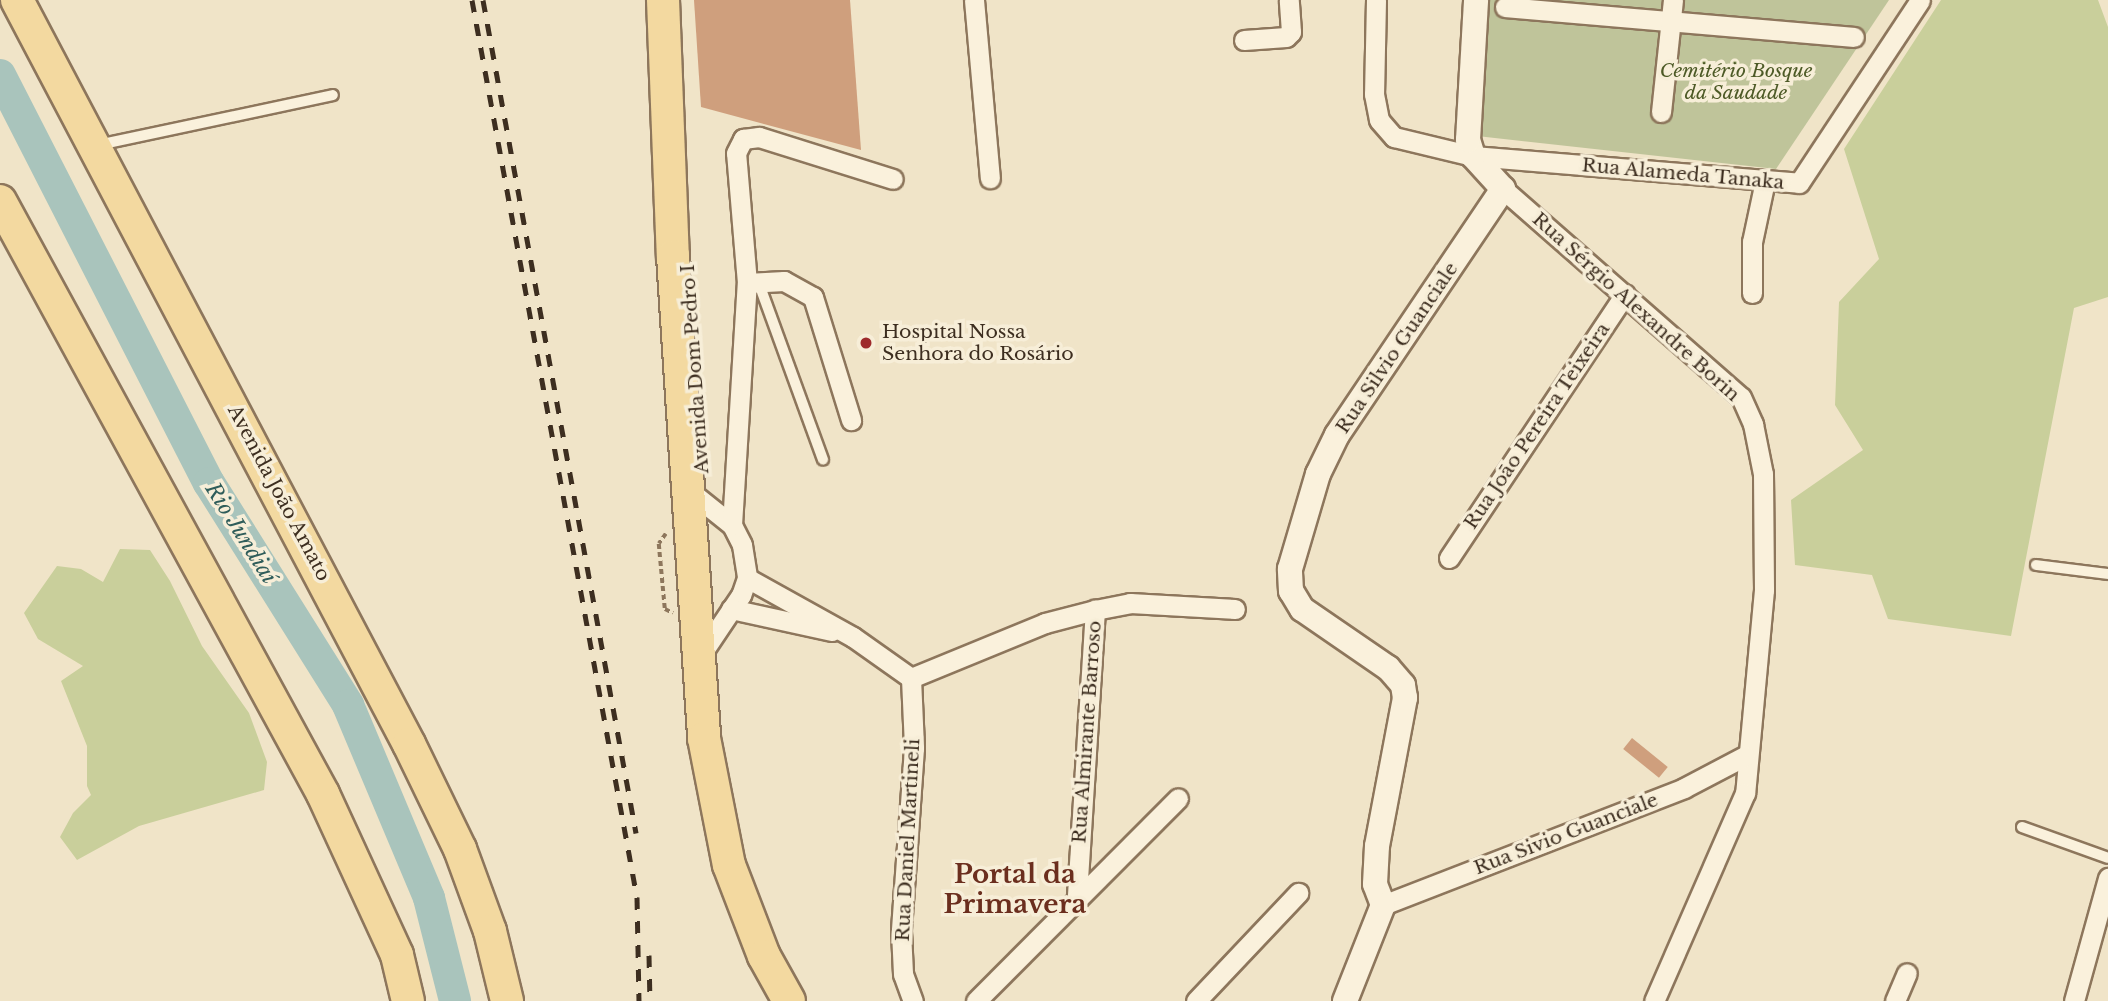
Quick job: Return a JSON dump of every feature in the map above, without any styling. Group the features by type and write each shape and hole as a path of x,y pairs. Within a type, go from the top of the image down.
{"main road":[{"name":"Avenida João Amato","path":"17,0 410,744 460,849 490,931 507,1001"},
{"name":"Avenida Dom Pedro I","path":"663,0 696,494 724,619 704,737"},
{"name":"Avenida Dom Pedro I","path":"672,0 696,494 696,663 704,737 729,865 764,956 789,1001"},
{"path":"0,201 323,794 381,917 408,1001"}],"street":[{"path":"974,0 990,178"},
{"path":"1244,40 1286,37 1291,32 1289,0"},
{"name":"Rua Alameda Tanaka","path":"1376,0 1374,94 1379,120 1394,138 1473,156 1799,183 1920,0"},
{"path":"1476,0 1466,124 1473,156 1503,189"},
{"path":"1661,112 1673,0"},
{"path":"1505,7 1854,37"},
{"path":"732,525 738,492 752,282 736,153 743,139 760,137 893,179"},
{"path":"1752,293 1752,242 1765,181"},
{"name":"Rua Sérgio Alexandre Borin","path":"1503,189 1741,397 1753,424 1763,474 1764,590 1745,756 1745,793 1654,1001"},
{"name":"Rua Silvio Guanciale","path":"1383,905 1375,884 1377,845 1403,718 1403,685 1388,668 1315,620 1291,591 1290,569 1318,474 1337,435 1503,189"},
{"path":"752,282 785,281 813,297 850,420"},
{"name":"Rua João Pereira Teixeira","path":"1449,558 1625,294"},
{"path":"696,494 732,525 742,545 747,578 696,663"},
{"path":"747,578 853,637 911,678 1045,623 1095,610 1130,603 1235,609"},
{"name":"Rua Almirante Barroso","path":"1077,895 1095,610"},
{"path":"724,619 853,637"},
{"name":"Rua Daniel Martineli","path":"911,678 914,748 901,931 903,974 913,1001"},
{"name":"Rua Sivio Guanciale","path":"1383,905 1684,788 1745,756"},
{"path":"976,1001 1077,895 1178,797"},
{"path":"2074,1001 2108,878"},
{"path":"1196,1001 1298,893"},
{"path":"1345,1001 1383,905"},
{"path":"1895,1001 1907,973"}],"lane":[{"path":"94,145 333,95"},
{"path":"752,282 823,460"},
{"path":"2036,565 2108,574"},
{"path":"2022,827 2108,858"}],"green space":[{"name":"Cemitério Bosque da Saudade","path":"1490,0 1889,0 1776,169 1477,136"},
{"path":"1941,0 2098,0 2108,27 2108,297 2074,308 2011,636 1888,619 1872,575 1795,565 1791,500 1863,450 1835,405 1839,302 1879,259 1844,149"},
{"path":"120,549 150,550 170,581 202,646 249,713 267,762 264,790 139,826 77,860 60,837 73,813 91,795 87,786 87,746 61,681 83,666 38,639 24,613 57,566 81,569 103,582"}],"building":[{"path":"694,0 850,0 861,150 701,107"},
{"path":"1632,738 1668,767 1659,778 1623,749"}],"waterway":[{"name":"Rio Jundiaí","path":"0,75 209,483 348,705 429,898 455,1001"}],"railway":[{"path":"472,0 637,897 639,1001"},
{"path":"483,0 636,833"},
{"path":"649,955 650,1001"}],"place":[{"name":"Hospital Nossa Senhora do Rosário","path":"866,343"}],"district":[{"name":"Portal da Primavera","path":"1015,890"}]}
